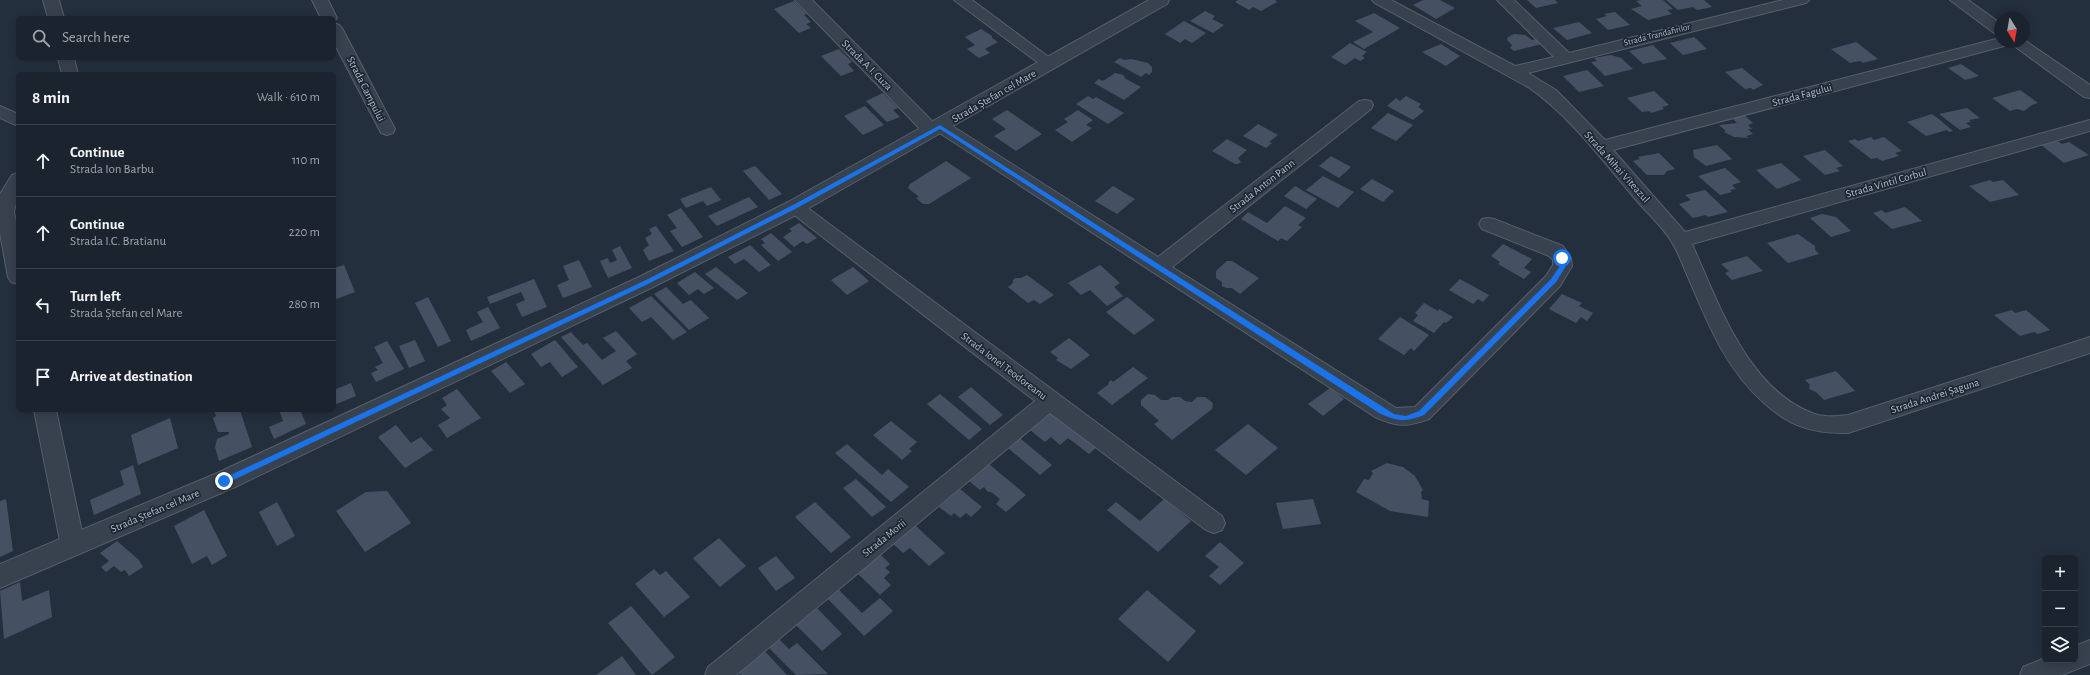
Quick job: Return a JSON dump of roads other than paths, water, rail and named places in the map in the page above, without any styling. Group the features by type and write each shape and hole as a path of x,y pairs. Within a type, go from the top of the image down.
{"street":[{"path":"51,0 55,16"},
{"path":"320,0 328,16"},
{"name":"Strada A.I. Cuza","path":"803,0 936,128 1159,267 1382,411 1393,416 1406,418 1422,413 1553,281 1563,266 1562,258 1556,251 1488,224"},
{"path":"962,0 1050,64"},
{"name":"Strada Ștefan cel Mare","path":"0,576 231,478 646,282 795,207 1161,0"},
{"path":"1505,0 1565,58"},
{"name":"Strada Trandafirilor","path":"1513,72 1801,0"},
{"path":"1958,0 1994,26"},
{"name":"Strada Mihai Viteazul","path":"1392,2 1550,94 1601,147 1681,240 1704,296 1737,360 1754,382 1780,405"},
{"name":"Strada Campului","path":"336,32 387,129"},
{"name":"Strada Fagului","path":"1601,147 1994,44"},
{"path":"2026,48 2090,93"},
{"path":"66,60 70,72"},
{"name":"Strada Anton Pann","path":"1159,267 1365,105"},
{"path":"0,111 16,120"},
{"name":"Strada Vintil Corbul","path":"1681,240 2090,125"},
{"path":"16,182 9,194 5,212 16,268"},
{"name":"Strada Ionel Teodoreanu","path":"795,207 1050,401 1214,523"},
{"name":"Strada Andrei Șaguna","path":"1780,405 1807,421 1827,425 1848,424 2090,345"},
{"name":"Strada Morii","path":"718,675 1050,401"},
{"path":"45,412 73,546"},
{"path":"2078,657 2090,652"},
{"path":"2032,675 2062,663"}]}
